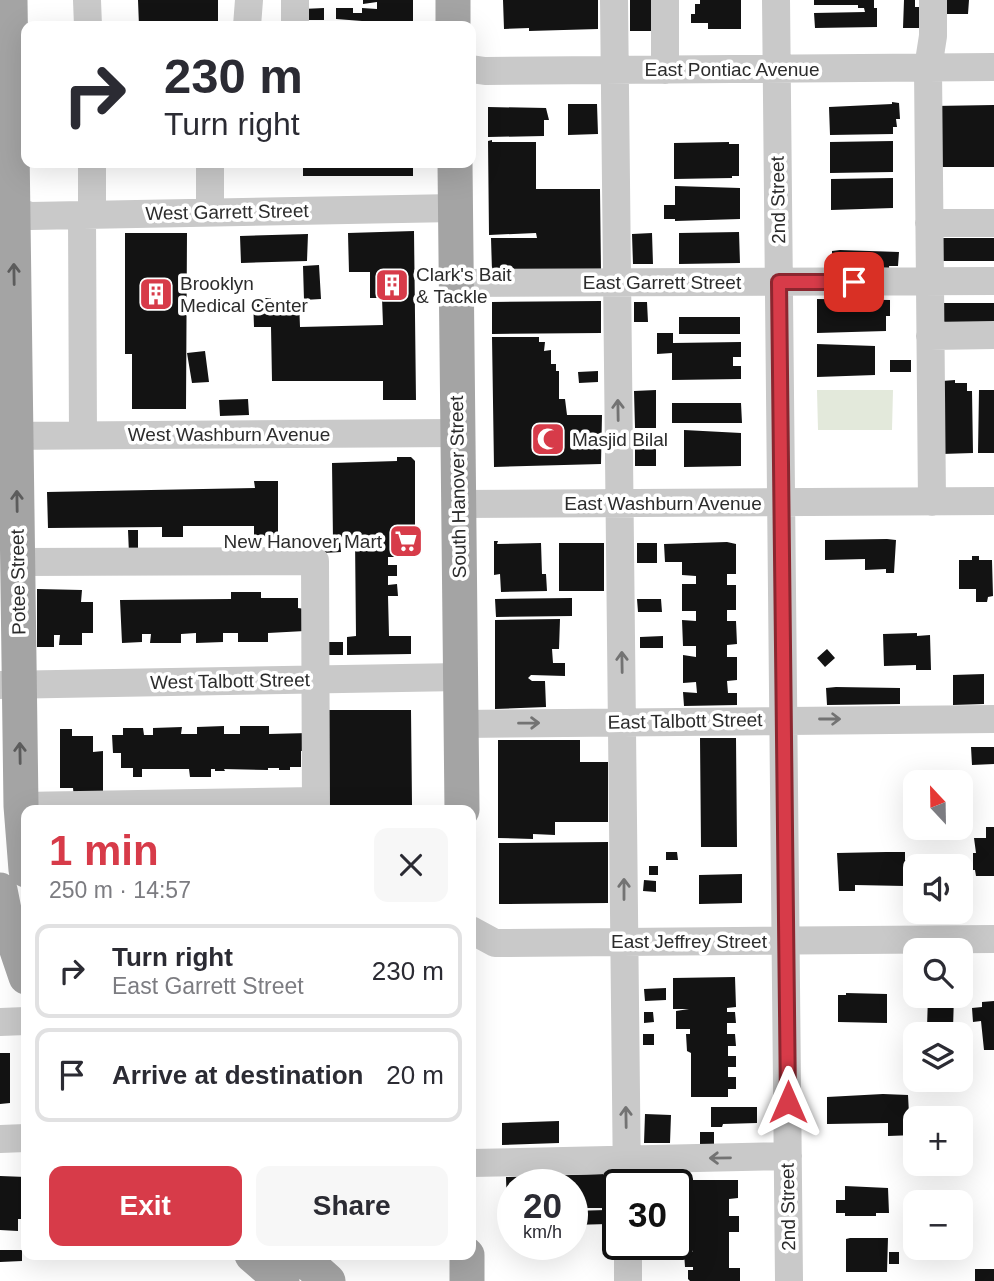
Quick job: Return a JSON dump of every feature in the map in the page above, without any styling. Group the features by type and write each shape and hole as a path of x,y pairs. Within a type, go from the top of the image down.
{"main road":[{"name":"Potee Street","path":"10,0 6,210 8,436 18,562 10,684 21,806"},
{"path":"453,0 453,21"},
{"name":"South Hanover Street","path":"454,168 462,805"},
{"path":"8,909 21,958"},
{"path":"259,1260 282,1281"},
{"path":"305,1260 328,1281"},
{"path":"467,1260 467,1281"}],"street":[{"path":"88,0 88,21"},
{"path":"247,21 249,0"},
{"path":"295,0 295,21"},
{"path":"614,0 627,1169"},
{"path":"665,0 665,70"},
{"name":"2nd Street","path":"776,0 789,1281"},
{"path":"932,502 928,68 933,36 933,0"},
{"name":"East Pontiac Avenue","path":"476,70 994,67"},
{"path":"83,435 87,215 92,168"},
{"path":"210,168 210,212"},
{"name":"West Garrett Street","path":"6,210 30,216 455,208"},
{"path":"929,223 994,223"},
{"name":"East Garrett Street","path":"456,283 994,281"},
{"path":"930,336 994,335"},
{"name":"West Washburn Avenue","path":"8,436 458,433"},
{"name":"East Washburn Avenue","path":"458,504 994,501"},
{"path":"18,562 315,561 316,805"},
{"name":"West Talbott Street","path":"10,684 461,677"},
{"name":"East Talbott Street","path":"461,724 994,719"},
{"name":"East Jeffrey Street","path":"476,933 495,943 994,939"},
{"path":"0,1022 21,1021"},
{"path":"0,1139 21,1138"},
{"path":"657,1169 788,1156"},
{"path":"476,1163 602,1171"},
{"path":"628,1260 628,1281"}],"shaded area":[{"path":"817,390 893,390 892,430 818,430"}],"building":[{"path":"138,0 218,0 218,21 139,21"},
{"path":"363,0 413,0 413,21 336,19 336,8 353,8 353,13 362,13 362,8 377,9 377,2 363,4"},
{"path":"503,0 598,0 598,29 504,29"},
{"path":"630,0 659,0 659,31 630,31"},
{"path":"700,0 741,0 741,29 708,29 708,23 691,23 691,14 695,14 695,4 700,4"},
{"path":"814,0 874,0 877,27 815,28 814,13 865,12 864,8 858,8 858,5 814,5"},
{"path":"904,0 915,0 915,7 924,7 925,28 903,28"},
{"path":"940,0 969,0 968,14 940,14"},
{"path":"324,8 324,20 303,20 303,9"},
{"path":"899,103 900,119 896,119 897,127 893,127 893,134 830,135 829,107"},
{"path":"568,104 597,104 598,134 568,135"},
{"path":"994,105 994,167 936,167 934,106"},
{"path":"488,107 546,108 549,120 544,120 544,136 488,137"},
{"path":"488,141 536,142 536,189 600,189 601,270 492,271 491,238 537,238 536,233 489,235"},
{"path":"893,141 893,172 830,173 830,142"},
{"path":"674,143 739,144 739,176 674,179"},
{"path":"303,168 413,168 413,176 303,176"},
{"path":"893,178 893,208 831,210 831,179"},
{"path":"675,186 740,188 740,219 664,219 664,205 675,205"},
{"path":"414,231 416,400 383,400 383,381 272,381 271,327 254,327 253,298 271,298 271,302 299,301 300,327 383,325 382,298 370,298 370,272 349,272 348,233"},
{"path":"739,232 740,263 679,264 679,233"},
{"name":"Brooklyn Medical Center","path":"125,233 187,233 186,409 132,409 132,354 125,354"},
{"path":"652,233 653,264 633,264 632,234"},
{"path":"308,234 307,261 241,263 240,236"},
{"path":"937,238 994,238 994,261 937,261"},
{"path":"832,251 899,252 898,266 832,266"},
{"path":"319,265 321,299 304,300 303,266"},
{"path":"817,299 890,300 886,331 817,333"},
{"path":"601,301 601,333 492,334 492,302"},
{"path":"634,302 647,302 648,322 634,322"},
{"path":"937,303 994,303 994,327 937,327"},
{"path":"679,317 740,317 740,334 679,334"},
{"path":"657,333 673,333 673,343 741,342 741,357 733,357 733,366 741,366 741,379 672,380 672,353 657,354"},
{"name":"Masjid Bilal","path":"492,337 539,337 539,342 545,342 544,351 551,350 551,364 556,364 556,371 559,371 559,399 565,399 567,415 602,415 601,464 494,467"},
{"path":"817,344 875,346 875,375 817,377"},
{"path":"205,351 209,382 192,383 187,353"},
{"path":"890,360 911,360 911,372 890,372"},
{"path":"598,371 598,382 579,383 578,372"},
{"path":"955,380 955,383 967,383 967,391 972,391 973,453 941,454 942,381"},
{"path":"656,390 656,428 635,428 634,391"},
{"path":"979,390 994,390 994,453 978,453"},
{"path":"248,399 249,415 220,416 219,400"},
{"path":"672,403 741,403 742,423 672,423"},
{"path":"684,430 741,433 741,466 684,467"},
{"path":"635,449 656,449 656,466 635,466"},
{"path":"397,457 411,457 415,461 415,527 411,527 411,557 388,557 388,565 397,565 397,576 388,576 388,585 397,584 398,596 388,596 389,636 411,636 411,654 347,655 347,637 356,636 355,539 333,540 332,463 397,461"},
{"path":"254,481 278,481 278,537 254,537 254,526 183,526 183,537 162,537 162,527 48,528 47,492 255,488"},
{"path":"128,530 138,530 138,553 129,554"},
{"path":"825,540 896,540 894,573 886,573 886,569 865,570 865,559 825,560"},
{"path":"322,541 340,541 341,552 323,553"},
{"path":"494,541 498,541 497,544 541,543 542,574 546,574 547,591 501,592 500,574 494,575"},
{"path":"559,543 604,543 604,591 559,591"},
{"path":"637,543 657,543 657,563 637,563"},
{"path":"664,544 736,544 736,574 727,574 727,585 736,585 736,610 727,610 727,621 736,621 737,644 727,645 727,657 737,657 737,680 727,681 728,693 737,693 737,705 684,706 683,692 697,693 696,682 683,683 683,655 696,657 696,646 683,646 682,620 696,621 696,611 682,611 682,584 696,584 696,576 682,575 682,562 665,562"},
{"path":"972,556 979,556 979,560 992,560 993,596 988,597 987,602 976,602 976,589 959,589 959,560 972,560"},
{"path":"37,589 82,590 81,602 93,602 93,633 82,633 82,645 59,645 60,635 54,635 54,647 37,647"},
{"path":"231,592 261,592 261,598 298,598 298,608 305,609 305,631 268,633 268,642 238,642 238,633 223,633 223,642 196,643 196,633 181,634 181,643 150,643 151,634 142,634 142,642 122,643 120,600 231,599"},
{"path":"572,598 572,616 496,617 495,599"},
{"path":"637,599 661,599 662,612 638,612"},
{"path":"560,619 559,649 552,649 553,663 565,663 565,676 531,675 528,678 532,681 545,681 546,707 495,709 495,620"},
{"path":"917,633 917,636 930,635 931,670 916,670 916,665 884,666 883,634"},
{"path":"663,636 663,648 640,648 640,637"},
{"path":"324,642 343,642 343,655 324,655"},
{"path":"827,649 835,658 825,667 817,658"},
{"path":"984,674 984,704 953,705 953,675"},
{"path":"826,688 900,688 900,704 827,705"},
{"path":"329,710 411,710 412,805 329,805"},
{"path":"224,726 224,734 240,734 240,726 269,726 269,734 309,733 309,751 301,751 301,767 290,767 290,770 211,769 211,777 190,777 189,769 142,769 142,777 133,777 133,768 121,768 121,753 113,753 112,735 123,735 123,728 143,728 144,735 153,735 153,728 182,727 181,734 197,734 197,727"},
{"path":"60,729 72,729 72,736 93,736 93,752 103,751 103,796 74,798 73,788 60,788"},
{"path":"700,738 736,738 737,847 701,847"},
{"path":"498,740 580,740 580,762 608,762 608,822 555,822 555,835 533,834 533,839 498,838"},
{"path":"971,747 994,747 994,764 972,765"},
{"path":"986,827 994,827 994,876 976,876 973,870 973,853 976,853 974,838 986,838"},
{"path":"608,842 608,903 499,904 499,843"},
{"path":"666,852 677,852 678,860 666,860"},
{"path":"905,852 903,886 855,885 855,891 839,891 837,853"},
{"path":"649,866 658,866 658,875 649,875"},
{"path":"742,874 742,903 699,904 699,875"},
{"path":"644,880 656,881 656,892 643,891"},
{"path":"735,977 736,1007 727,1008 727,1012 735,1012 736,1023 727,1023 727,1034 735,1034 736,1046 728,1046 728,1056 736,1056 736,1067 728,1067 728,1077 736,1077 736,1089 728,1089 728,1097 691,1097 691,1053 687,1051 686,1034 690,1034 690,1029 676,1029 676,1011 689,1009 673,1009 673,978"},
{"path":"666,988 666,1000 645,1001 644,989"},
{"path":"887,994 887,1023 838,1022 838,995"},
{"path":"994,1001 994,1050 984,1050 981,1021 973,1022 972,1008 982,1007 982,1002"},
{"path":"928,1008 954,1008 953,1022 927,1022"},
{"path":"644,1012 653,1012 654,1022 644,1023"},
{"path":"643,1034 654,1034 654,1045 643,1045"},
{"path":"0,1053 10,1053 10,1103 0,1104"},
{"path":"908,1095 909,1106 903,1106 903,1135 888,1136 888,1123 827,1124 827,1097"},
{"path":"711,1107 757,1107 757,1123 711,1127"},
{"path":"645,1114 671,1115 670,1143 644,1143"},
{"path":"559,1121 559,1143 502,1145 502,1123"},
{"path":"700,1132 714,1132 714,1144 700,1144"},
{"path":"588,1174 602,1174 602,1208 588,1208"},
{"path":"0,1176 21,1177 21,1219 18,1219 18,1231 0,1230"},
{"path":"693,1180 738,1180 738,1198 729,1199 729,1216 739,1216 739,1232 729,1232 729,1268 740,1268 740,1281 690,1281 688,1270 693,1270 693,1267 685,1267 685,1260 693,1260"},
{"path":"845,1186 888,1188 889,1213 876,1213 876,1216 845,1216 845,1213 836,1213 836,1200 845,1200"},
{"path":"602,1210 602,1224 588,1225 588,1211"},
{"path":"888,1238 887,1272 846,1272 846,1239"},
{"path":"0,1250 21,1250 22,1261 0,1262"},
{"path":"889,1252 899,1252 899,1264 889,1264"},
{"path":"975,1269 994,1269 994,1281 975,1281"}],"place":[{"name":"Clark's Bait & Tackle","path":"392,285"},
{"name":"Brooklyn Medical Center","path":"156,294"},
{"name":"Masjid Bilal","path":"548,439"},
{"name":"New Hanover Mart","path":"406,541"}],"route":[{"path":"788,1102 779,282 854,282"}]}
